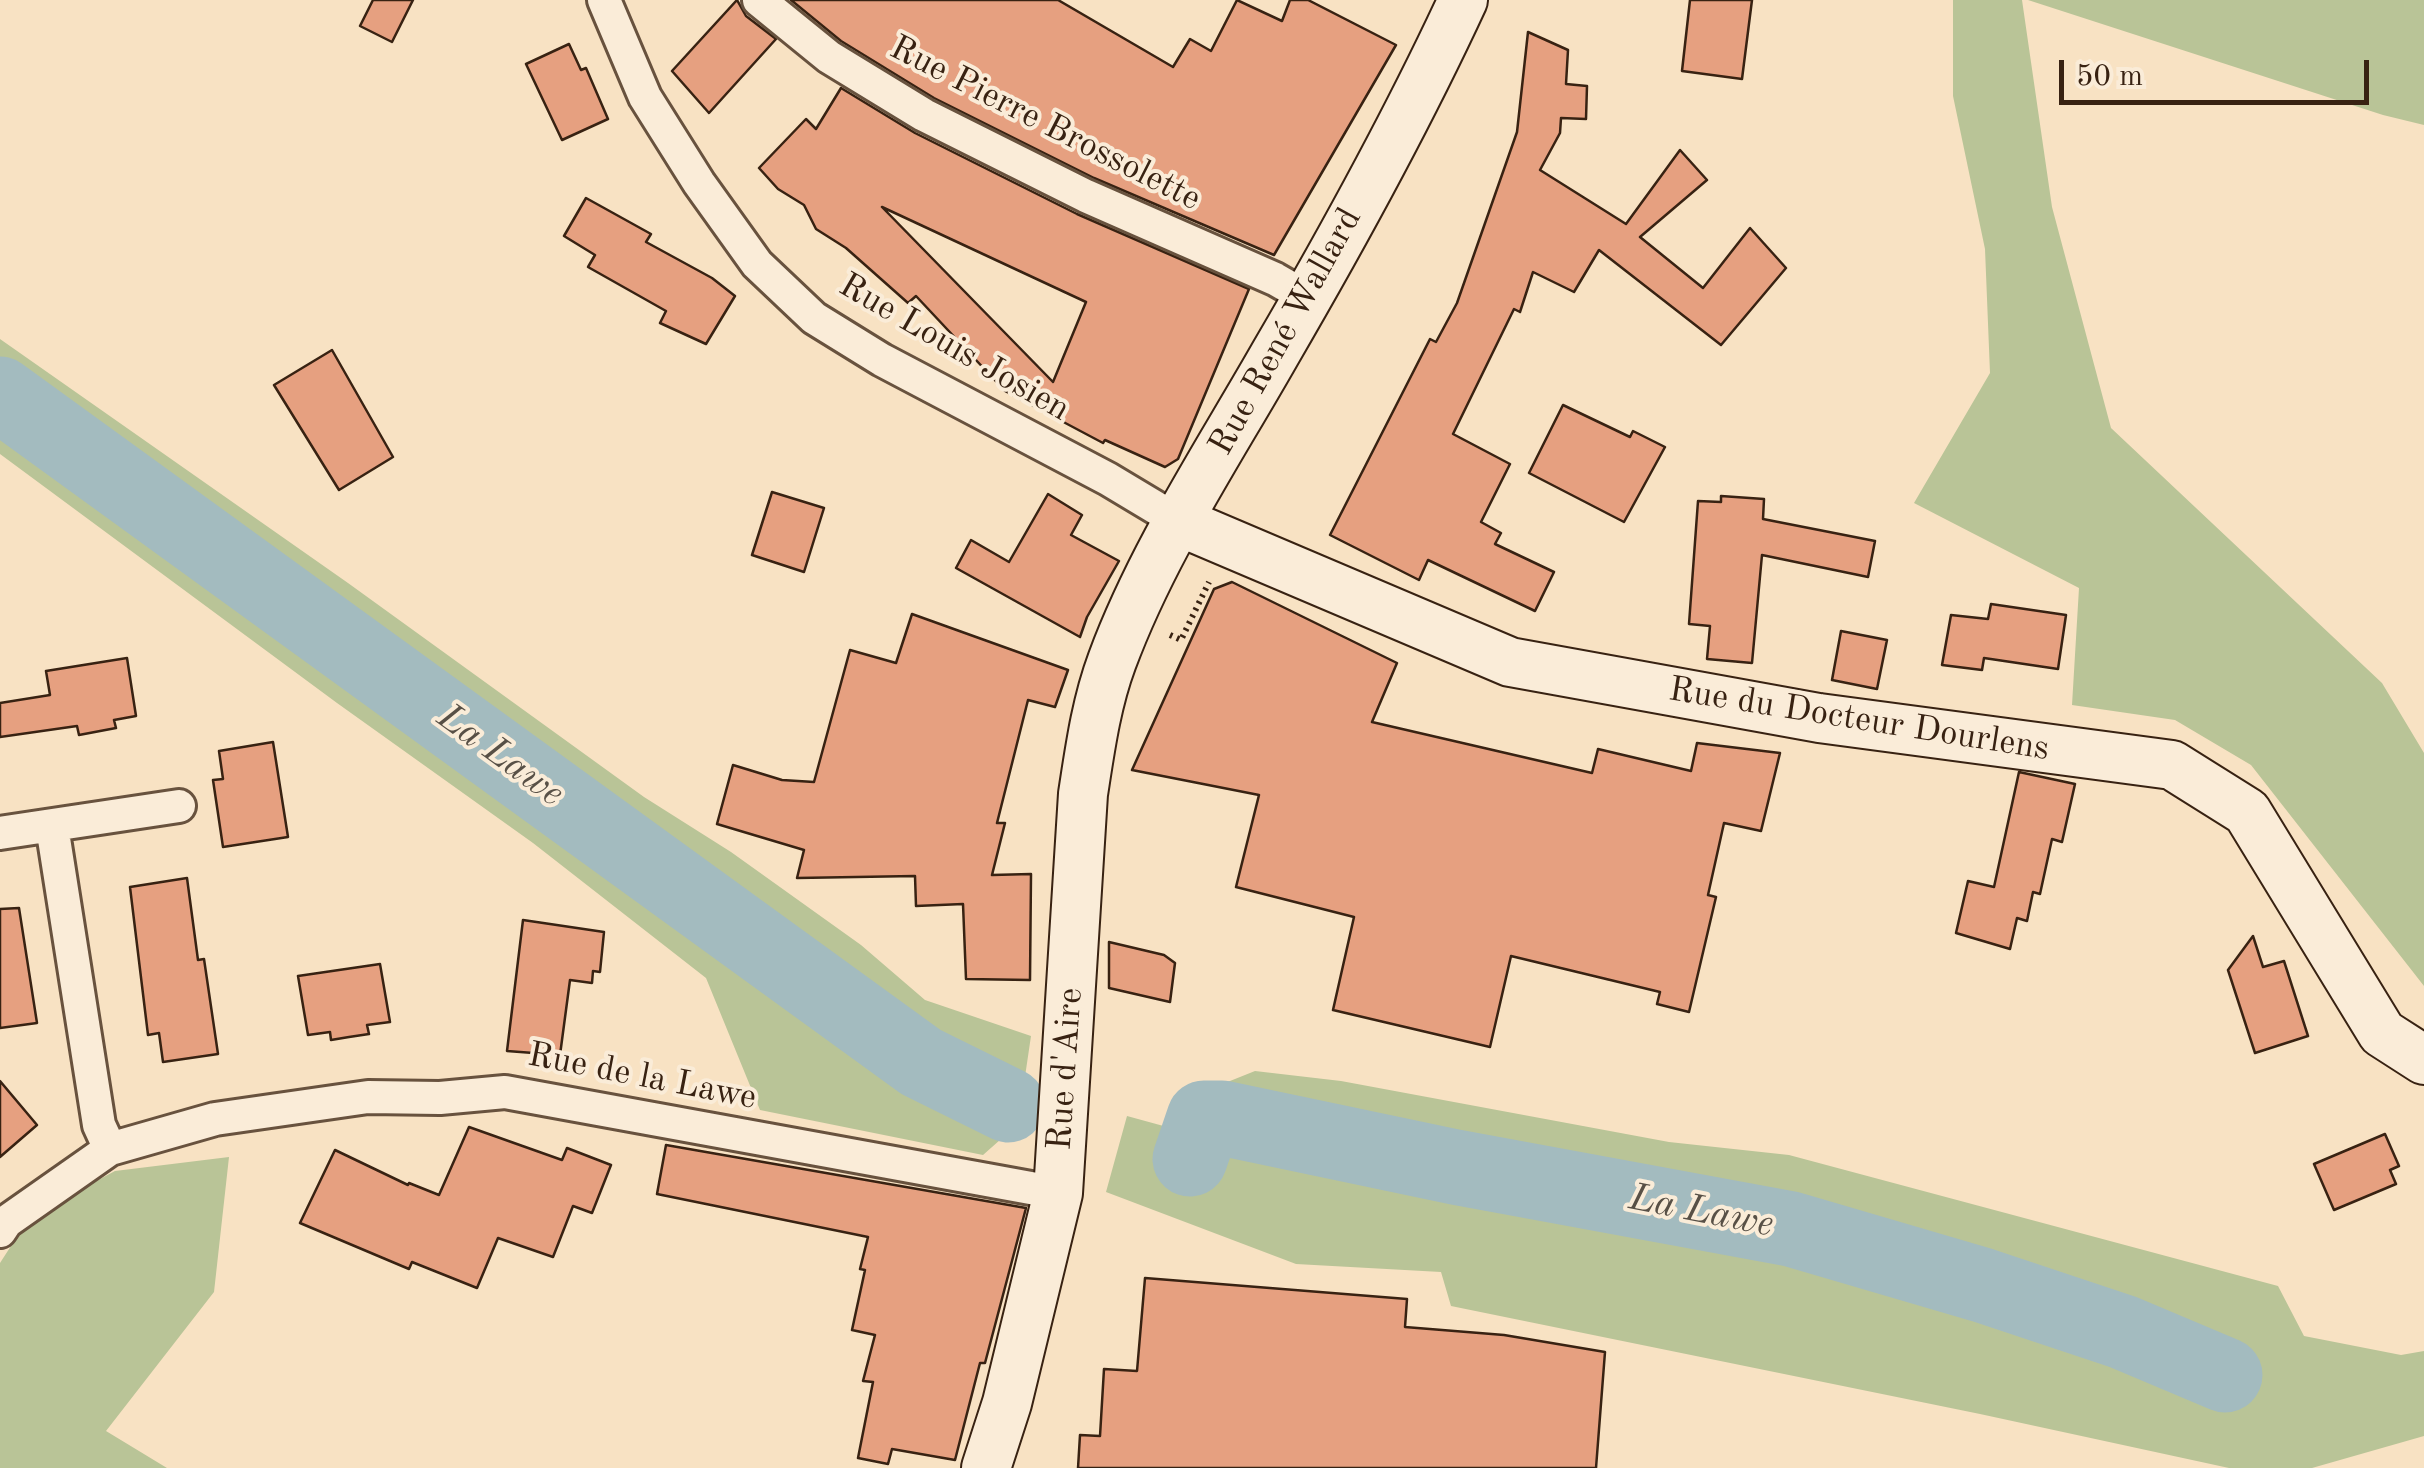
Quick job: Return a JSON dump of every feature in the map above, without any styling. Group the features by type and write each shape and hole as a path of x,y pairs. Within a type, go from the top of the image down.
{"main road":[{"name":"Rue René Wallard","path":"1111,664 1130,616 1178,521 1308,298 1463,0"},
{"name":"Rue du Docteur Dourlens","path":"1178,521 1510,662 1819,718 2172,766 2248,812 2382,1032 2424,1060"},
{"name":"Rue d'Aire","path":"986,1468 1007,1404 1058,1194 1084,794 1092,733 1111,664"}],"street":[{"name":"Rue Louis Josien","path":"604,0 646,97 700,183 757,264 814,318 882,360 1108,479 1178,521"},
{"name":"Rue Pierre Brossolette","path":"759,0 829,57 924,115 1086,196 1275,279 1308,298"},
{"path":"0,833 178,806"},
{"path":"52,826 99,1124 110,1149"},
{"name":"Rue de la Lawe","path":"0,1231 6,1222 110,1149 215,1119 368,1097 440,1098 505,1092 1058,1194"}],"path":[{"path":"1130,616 1180,640 1210,582 1252,554"}],"green space":[{"path":"1953,0 2022,0 2052,207 2111,428 2382,683 2424,753 2424,986 2251,765 2175,720 2072,705 2079,588 1914,503 1990,373 1985,249 1953,96"},
{"path":"2028,0 2424,0 2424,125 2383,115"},
{"path":"0,339 644,797 731,852 861,945 925,1000 1031,1036 1018,1124 983,1155 760,1110 706,978 533,843 0,454"},
{"path":"1255,1071 1341,1081 1669,1142 1789,1155 2278,1286 2304,1336 2401,1355 2424,1351 2424,1436 2312,1468 2229,1468 1451,1306 1441,1272 1296,1264 1106,1192 1127,1116 1200,1136 1215,1087"},
{"path":"229,1157 214,1292 106,1431 167,1468 0,1468 0,1263 20,1232 55,1203 115,1171"}],"building":[{"path":"373,0 413,0 392,42 360,26"},
{"path":"737,0 746,16 776,39 709,113 672,71"},
{"path":"791,0 1058,0 1173,67 1190,39 1211,51 1237,0 1282,21 1290,0 1308,0 1396,45 1274,255 1094,178 934,98 841,41"},
{"path":"1690,0 1752,0 1742,79 1682,71"},
{"path":"1528,32 1568,50 1566,84 1587,86 1586,119 1561,118 1560,133 1540,170 1626,224 1680,150 1707,180 1640,237 1703,288 1750,228 1786,268 1721,345 1599,250 1574,292 1533,272 1520,312 1514,309 1453,434 1510,464 1481,522 1501,533 1495,544 1554,572 1535,611 1428,560 1419,580 1330,535 1430,339 1436,342 1457,303 1517,132"},
{"path":"569,44 581,70 586,68 608,119 562,140 526,64"},
{"path":"841,88 915,133 1077,214 1249,289 1178,459 1165,467 1105,440 1103,443 1005,391 916,296 908,303 846,248 816,229 804,205 778,189 759,168 806,119 816,129","holes":["882,207 1086,302 1053,382"]},
{"path":"586,198 651,234 646,242 712,278 735,296 706,344 660,323 666,311 588,267 595,255 564,236"},
{"path":"332,350 393,457 339,490 274,385"},
{"path":"1563,405 1630,437 1633,431 1665,447 1624,522 1529,473"},
{"path":"772,492 824,508 804,572 752,555"},
{"path":"1048,494 1082,515 1071,535 1119,561 1080,637 956,568 971,540 1009,562"},
{"path":"1721,496 1764,499 1763,519 1875,541 1868,577 1762,555 1752,663 1707,659 1710,626 1689,624 1698,501 1721,502"},
{"path":"1232,582 1397,663 1372,722 1592,773 1598,749 1691,771 1697,743 1780,753 1761,831 1724,823 1708,895 1716,897 1689,1012 1657,1004 1660,992 1511,956 1490,1047 1333,1010 1354,917 1236,887 1259,795 1132,770 1214,589"},
{"path":"1991,604 2066,615 2058,669 1984,658 1982,670 1942,665 1951,615 1988,619"},
{"path":"912,614 1068,670 1055,707 1028,700 997,823 1005,823 992,875 1031,874 1030,980 966,979 963,904 916,906 915,876 797,878 804,850 717,824 733,765 782,780 814,782 850,650 896,663"},
{"path":"1841,631 1887,640 1877,689 1832,680"},
{"path":"127,658 136,716 114,720 116,728 79,735 77,726 0,737 0,703 50,695 46,671"},
{"path":"273,742 288,837 223,847 213,780 223,779 219,751"},
{"path":"2019,772 2075,784 2062,842 2052,839 2040,894 2033,892 2027,921 2017,918 2010,949 1956,933 1968,881 1994,887"},
{"path":"187,878 198,960 204,959 218,1054 163,1062 159,1033 148,1035 130,887"},
{"path":"19,908 37,1023 0,1028 0,909"},
{"path":"523,920 604,932 600,972 593,971 592,983 570,980 560,1055 507,1051"},
{"path":"2253,936 2263,967 2284,961 2308,1036 2255,1053 2228,970"},
{"path":"1109,942 1164,955 1175,963 1170,1002 1109,988"},
{"path":"380,964 390,1022 367,1025 369,1034 331,1040 330,1032 308,1035 298,976"},
{"path":"0,1081 37,1125 0,1157"},
{"path":"469,1127 562,1160 567,1148 611,1165 592,1213 573,1206 553,1257 498,1238 477,1288 412,1262 409,1269 300,1223 335,1150 408,1185 439,1195"},
{"path":"2385,1134 2399,1166 2390,1170 2396,1184 2334,1210 2314,1164"},
{"path":"666,1145 1026,1208 955,1460 892,1449 888,1464 858,1458 873,1382 863,1381 875,1335 852,1330 868,1237 657,1194"},
{"path":"1145,1278 1407,1299 1405,1327 1504,1335 1605,1352 1596,1468 1078,1468 1080,1435 1100,1436 1104,1369 1137,1371"}],"waterway":[{"name":"La Lawe","path":"0,394 921,1062 1008,1105"},
{"name":"La Lawe","path":"1190,1159 1204,1118 1222,1118 1455,1167 1791,1229 1982,1285 2123,1332 2225,1375"}]}
